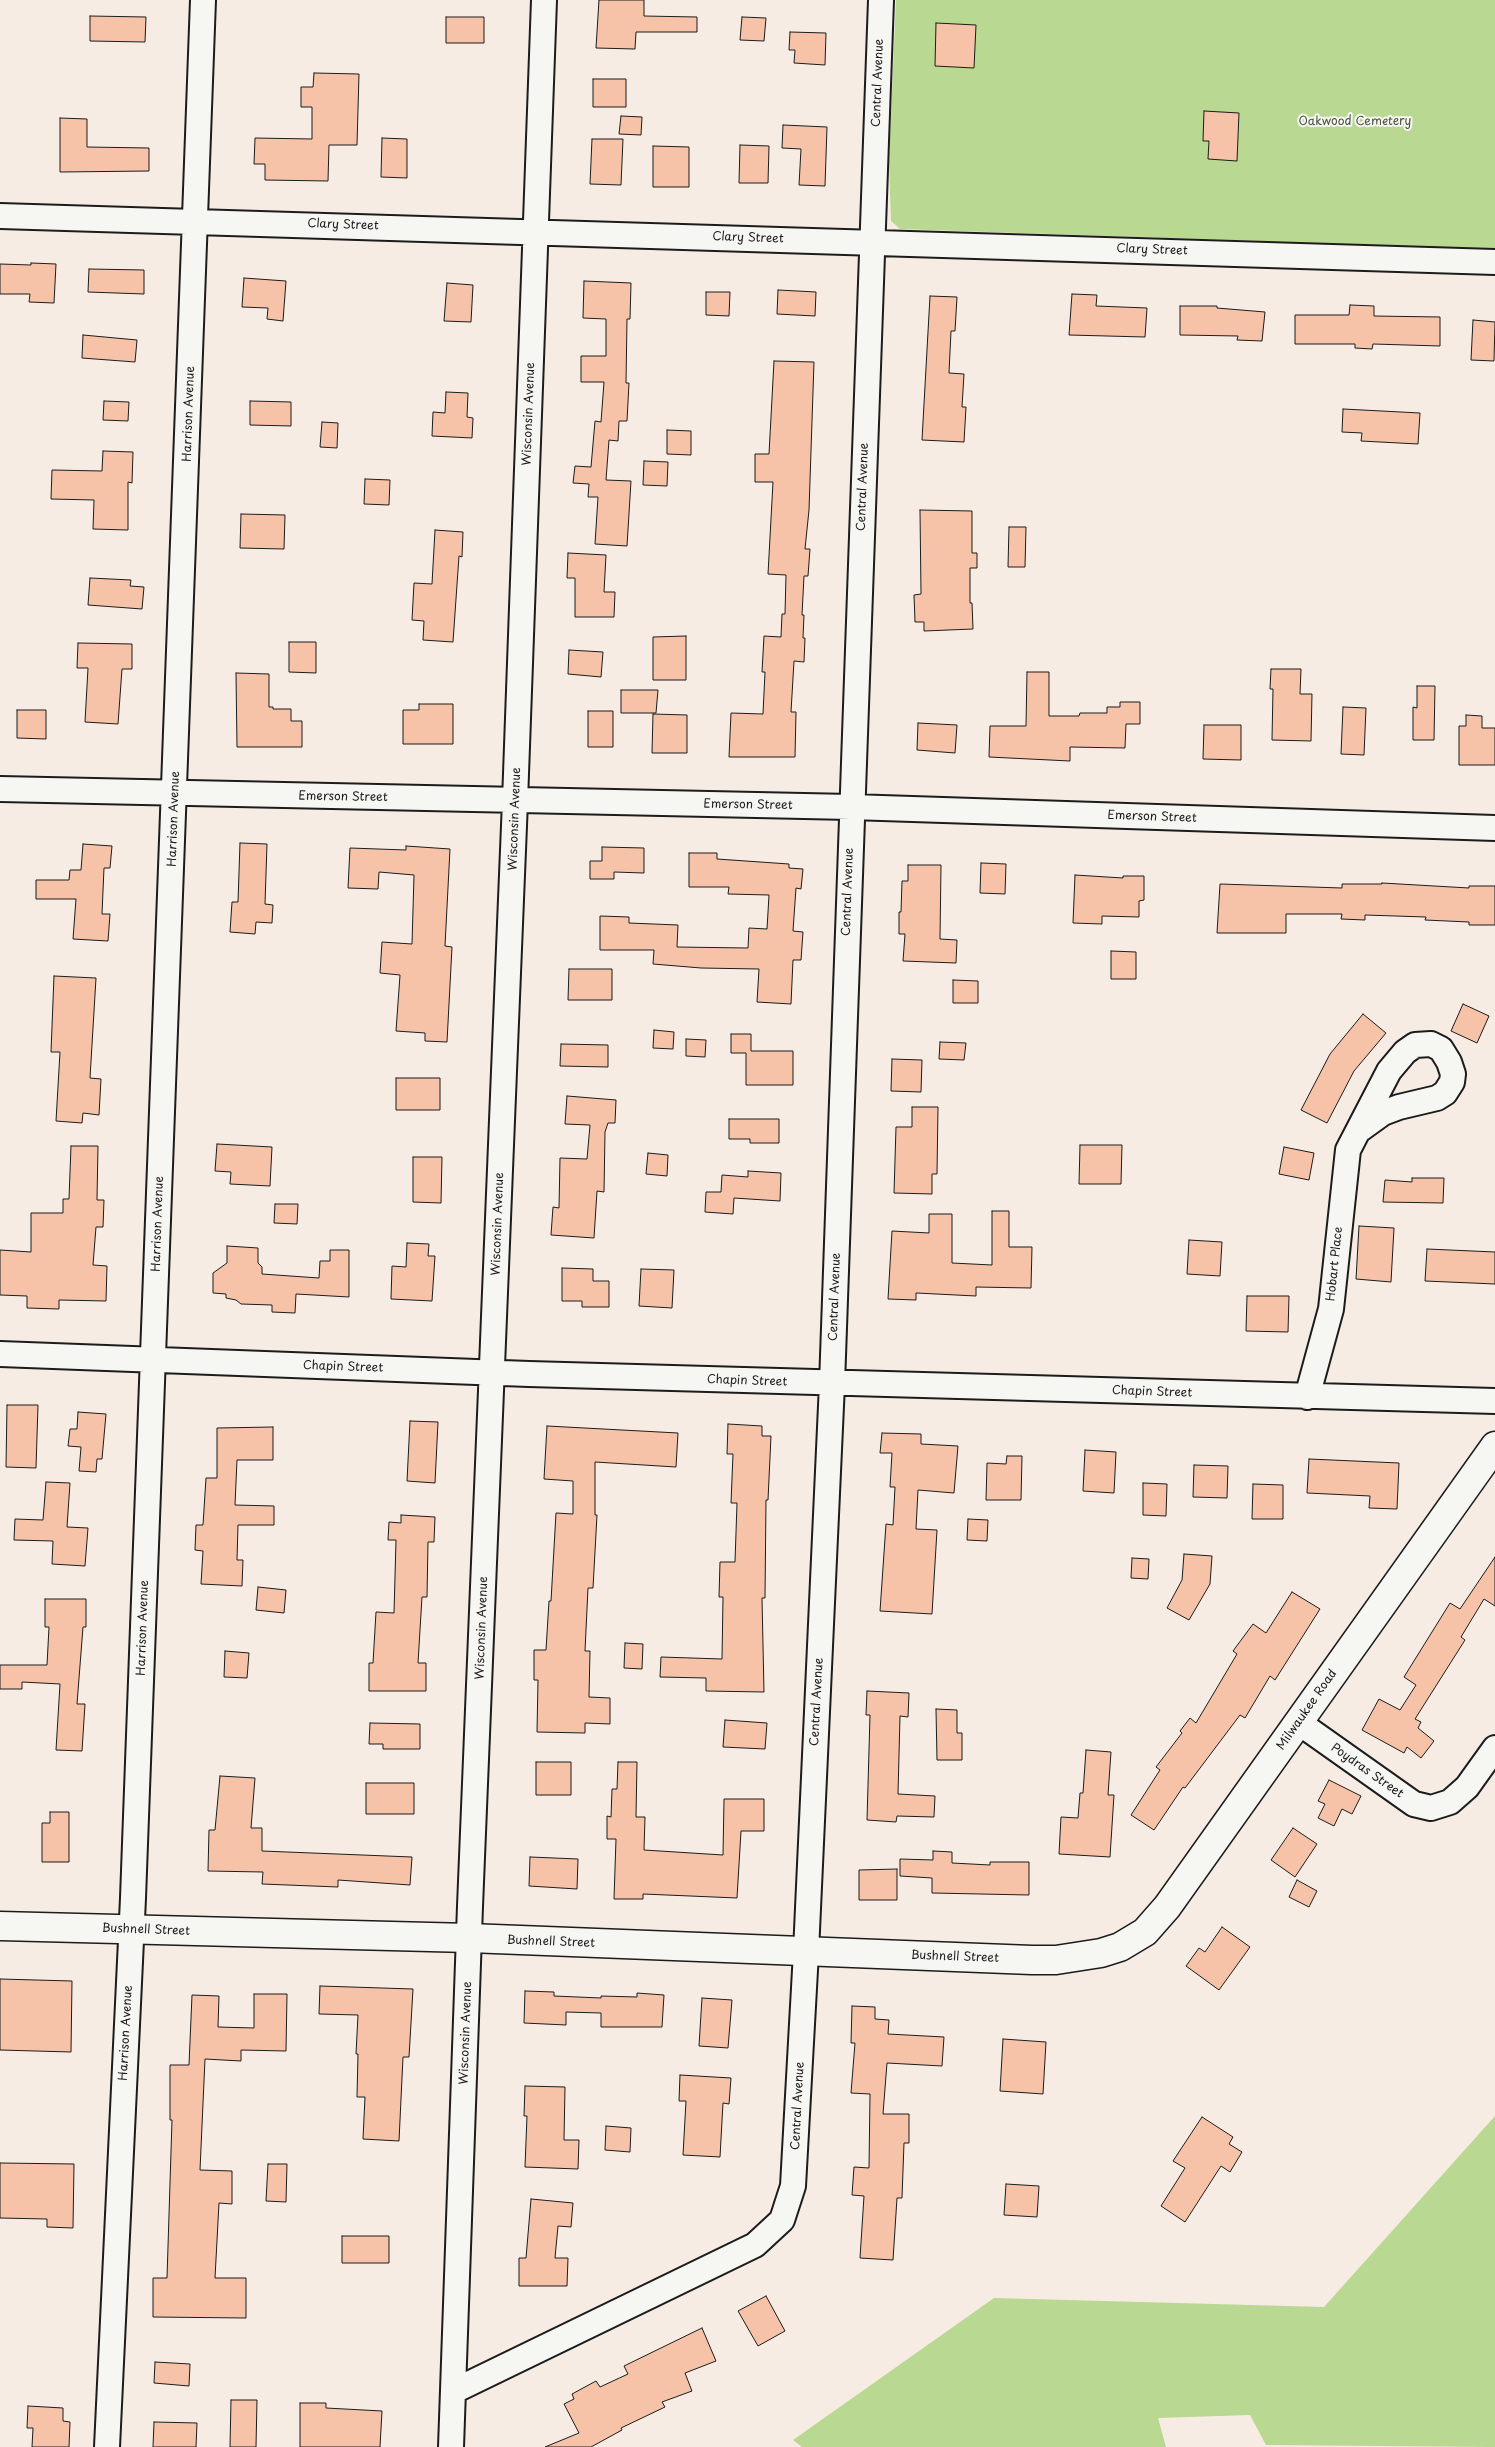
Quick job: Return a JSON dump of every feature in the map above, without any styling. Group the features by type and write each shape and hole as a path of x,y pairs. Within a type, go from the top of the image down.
{"street":[{"name":"Harrison Avenue","path":"107,2447 131,1929 175,793 203,0"},
{"name":"Wisconsin Avenue","path":"451,2447 544,0"},
{"name":"Central Avenue","path":"454,2391 755,2245 782,2220 794,2186 832,1384 881,0"},
{"name":"Clary Street","path":"0,216 872,241 1495,262"},
{"name":"Emerson Street","path":"0,789 851,807 1495,828"},
{"name":"Hobart Place","path":"1307,1397 1331,1309 1348,1150 1358,1131"},
{"name":"Chapin Street","path":"0,1354 832,1384 1495,1401"},
{"name":"Milwaukee Road","path":"1101,1953 1120,1947 1145,1932 1167,1907 1495,1446"},
{"name":"Poydras Street","path":"1298,1722 1414,1804 1431,1808 1450,1802 1467,1787 1495,1748"},
{"name":"Bushnell Street","path":"0,1926 469,1938 1032,1960 1064,1959 1101,1953"}],"green space":[{"name":"Oakwood Cemetery","path":"896,0 1495,0 1495,249 900,229 891,221 889,162"},
{"path":"1495,2116 1495,2447 1266,2445 1250,2415 1158,2418 1166,2447 802,2447 793,2440 994,2298 1324,2307"}],"building":[{"path":"599,0 644,0 644,16 697,17 697,32 636,32 635,49 596,48"},
{"path":"90,16 146,17 145,42 90,41"},
{"path":"446,17 484,17 484,43 446,43"},
{"path":"742,17 766,18 764,41 740,40"},
{"path":"936,23 976,25 974,68 935,66"},
{"path":"790,32 826,33 825,65 794,63 795,50 789,50"},
{"path":"314,73 359,74 357,145 329,145 328,181 265,180 265,164 254,164 255,138 312,139 312,107 301,107 301,87 313,87"},
{"path":"593,79 626,79 626,107 593,107"},
{"path":"1204,111 1239,113 1237,161 1208,159 1209,141 1203,141"},
{"path":"621,116 642,117 641,135 619,134"},
{"path":"60,118 87,119 87,147 149,148 149,171 60,172"},
{"path":"783,125 827,127 825,186 799,185 801,149 782,148"},
{"path":"382,138 407,139 407,178 381,177"},
{"path":"592,139 623,139 621,185 590,184"},
{"path":"740,145 769,146 768,183 739,183"},
{"path":"653,146 689,147 689,187 653,187"},
{"path":"31,263 56,264 54,303 29,302 30,294 0,294 0,264 31,265"},
{"path":"89,269 144,270 144,294 88,292"},
{"path":"244,278 286,281 283,321 267,319 268,308 242,307"},
{"path":"584,281 631,283 630,319 627,319 626,383 629,383 627,421 619,421 618,441 609,440 606,480 631,481 627,546 595,544 598,497 588,497 589,484 573,483 575,466 591,467 595,421 601,422 604,382 581,382 581,356 606,356 606,319 583,318"},
{"path":"447,283 473,285 471,322 444,321"},
{"path":"778,290 816,292 815,316 777,314"},
{"path":"706,292 730,292 729,316 706,315"},
{"path":"1072,294 1097,295 1096,306 1147,308 1145,337 1069,335"},
{"path":"930,296 957,297 955,331 951,331 949,373 964,374 962,407 966,407 964,442 922,440"},
{"path":"1350,305 1374,306 1374,316 1440,317 1440,346 1373,344 1372,349 1355,348 1355,344 1295,344 1295,315 1349,315"},
{"path":"1180,306 1217,306 1217,308 1265,312 1262,341 1237,340 1238,336 1180,335"},
{"path":"1473,320 1495,322 1494,361 1471,360"},
{"path":"83,335 137,340 135,362 82,358"},
{"path":"774,361 814,362 809,510 805,549 810,549 808,576 804,576 802,615 804,615 803,638 805,638 804,662 794,661 791,712 796,712 795,757 729,757 731,713 763,714 765,672 762,672 764,636 781,637 782,614 785,614 786,575 768,574 773,482 755,482 755,454 769,454"},
{"path":"446,392 468,393 467,417 473,418 472,438 432,436 433,412 445,413"},
{"path":"104,401 129,402 128,421 103,420"},
{"path":"250,401 291,402 291,426 250,425"},
{"path":"1343,409 1420,413 1418,444 1361,441 1362,433 1342,432"},
{"path":"322,422 338,423 337,448 320,447"},
{"path":"667,430 691,431 691,455 667,454"},
{"path":"103,451 133,452 132,483 128,482 128,530 93,529 94,500 51,499 52,470 102,471"},
{"path":"644,461 668,462 667,486 643,485"},
{"path":"365,479 390,480 389,505 364,504"},
{"path":"920,510 972,511 972,553 977,553 977,568 970,568 970,603 972,603 973,629 924,631 924,622 915,622 914,595 921,594"},
{"path":"241,514 285,515 284,549 240,548"},
{"path":"1009,527 1026,527 1025,567 1008,567"},
{"path":"435,530 463,532 462,557 459,556 453,642 423,640 424,621 412,620 414,583 432,584"},
{"path":"568,553 606,555 604,592 615,592 614,617 575,617 575,578 567,578"},
{"path":"90,578 131,580 130,586 144,587 142,609 88,605"},
{"path":"686,636 686,680 653,680 653,637"},
{"path":"289,642 316,642 316,673 289,672"},
{"path":"78,643 132,644 132,669 122,669 118,724 85,722 88,668 77,668"},
{"path":"569,650 603,652 601,677 568,674"},
{"path":"1271,669 1301,669 1300,694 1312,694 1311,741 1272,740 1273,689 1270,689"},
{"path":"1027,672 1049,672 1049,716 1079,716 1080,713 1107,713 1107,707 1120,707 1120,702 1140,702 1140,724 1126,724 1125,748 1070,747 1070,761 989,757 990,726 1026,726"},
{"path":"236,673 269,674 269,707 273,707 273,709 291,709 291,721 302,721 302,747 237,747"},
{"path":"1417,686 1435,686 1434,740 1413,740 1413,707 1417,708"},
{"path":"621,690 658,690 656,713 621,713"},
{"path":"419,704 453,704 453,744 403,744 403,710 419,710"},
{"path":"1343,707 1366,708 1364,755 1341,754"},
{"path":"17,710 46,710 46,739 17,738"},
{"path":"588,711 613,711 613,747 588,747"},
{"path":"653,714 687,715 687,753 652,753"},
{"path":"1466,715 1482,716 1482,728 1495,728 1495,765 1459,765 1459,726 1466,726"},
{"path":"918,723 957,725 955,753 917,750"},
{"path":"1204,725 1241,725 1241,760 1203,759"},
{"path":"240,843 267,844 265,904 273,905 272,923 256,922 255,934 230,932 232,902 238,902"},
{"path":"83,844 112,846 110,868 104,868 102,914 110,914 108,941 73,939 76,899 36,899 36,880 69,880 70,870 81,870"},
{"path":"406,846 450,849 445,946 452,947 447,1042 425,1041 425,1033 396,1031 400,975 380,973 382,942 412,944 414,875 379,872 378,889 348,888 350,848 406,850"},
{"path":"602,847 644,848 644,873 614,872 614,879 590,879 590,861 602,861"},
{"path":"689,853 717,853 717,859 789,864 789,868 803,869 801,889 796,888 793,931 803,932 801,960 793,960 791,1004 757,1002 759,969 701,968 653,964 654,950 600,950 600,916 629,917 629,923 678,925 677,947 748,948 749,928 767,929 769,895 728,894 729,887 689,887"},
{"path":"981,863 1006,864 1005,894 980,893"},
{"path":"908,865 941,865 940,939 957,940 956,963 903,961 905,934 899,934 899,912 901,912 902,881 908,881"},
{"path":"1075,875 1123,878 1123,876 1144,876 1144,900 1139,901 1139,917 1102,916 1102,924 1073,923"},
{"path":"1382,883 1469,888 1469,886 1495,886 1495,925 1469,925 1469,922 1425,920 1426,917 1365,915 1365,920 1341,919 1342,914 1286,914 1286,933 1217,933 1220,884 1342,888 1342,884"},
{"path":"1111,951 1136,952 1136,979 1111,979"},
{"path":"569,969 612,969 612,1000 568,1000"},
{"path":"54,976 96,978 90,1078 101,1079 99,1115 83,1113 82,1123 56,1121 60,1052 51,1052"},
{"path":"953,980 978,981 978,1003 953,1003"},
{"path":"1463,1004 1489,1016 1477,1043 1451,1031"},
{"path":"1363,1014 1386,1033 1354,1071 1327,1123 1301,1110 1330,1054"},
{"path":"654,1030 674,1032 673,1049 653,1048"},
{"path":"731,1034 751,1034 751,1051 793,1051 793,1085 746,1085 746,1053 731,1053"},
{"path":"686,1039 706,1040 705,1057 686,1056"},
{"path":"940,1042 966,1043 964,1060 939,1059"},
{"path":"561,1044 608,1045 608,1067 560,1066"},
{"path":"892,1059 922,1060 921,1092 891,1091"},
{"path":"396,1078 440,1078 440,1110 396,1110"},
{"path":"567,1096 616,1100 615,1123 608,1123 605,1132 604,1192 597,1191 594,1238 551,1235 553,1207 559,1208 560,1158 587,1159 590,1125 565,1124"},
{"path":"912,1107 938,1107 937,1174 932,1174 932,1194 894,1193 896,1127 912,1127"},
{"path":"729,1119 779,1119 779,1143 750,1143 750,1139 729,1139"},
{"path":"217,1144 272,1147 270,1186 230,1184 231,1172 215,1171"},
{"path":"1080,1145 1122,1145 1121,1184 1079,1184"},
{"path":"71,1146 98,1146 97,1200 104,1200 103,1227 96,1227 93,1265 107,1266 106,1301 59,1300 59,1309 27,1308 27,1296 0,1295 0,1250 31,1252 31,1213 63,1213 63,1199 69,1199"},
{"path":"1284,1147 1314,1153 1309,1180 1279,1174"},
{"path":"648,1153 668,1155 667,1176 646,1174"},
{"path":"413,1157 442,1157 441,1203 413,1202"},
{"path":"748,1171 781,1173 780,1201 734,1198 733,1214 705,1212 706,1192 721,1192 722,1175 748,1177"},
{"path":"1412,1178 1444,1178 1443,1203 1383,1202 1385,1180 1412,1182"},
{"path":"275,1204 298,1204 297,1224 274,1223"},
{"path":"992,1211 1009,1211 1009,1247 1032,1247 1031,1288 976,1287 976,1296 916,1293 916,1300 888,1299 892,1231 929,1233 929,1214 952,1214 952,1263 992,1265"},
{"path":"1359,1226 1394,1228 1391,1282 1356,1279"},
{"path":"1189,1240 1222,1242 1220,1276 1187,1274"},
{"path":"407,1243 429,1244 428,1256 435,1256 432,1301 391,1299 392,1266 406,1267"},
{"path":"227,1246 258,1248 258,1263 262,1267 262,1274 319,1278 320,1261 330,1261 330,1250 349,1250 349,1297 296,1294 295,1313 272,1312 272,1305 241,1304 236,1300 226,1298 226,1294 213,1293 213,1273 227,1263"},
{"path":"1427,1249 1495,1252 1495,1284 1425,1281"},
{"path":"562,1268 593,1269 593,1281 609,1281 609,1307 582,1307 582,1301 562,1301"},
{"path":"641,1269 674,1270 672,1308 639,1306"},
{"path":"1247,1296 1289,1296 1288,1332 1246,1331"},
{"path":"7,1405 38,1405 36,1468 6,1467"},
{"path":"78,1412 106,1414 102,1459 97,1459 96,1472 79,1471 81,1447 68,1446 70,1429 77,1429"},
{"path":"410,1421 438,1422 435,1483 407,1481"},
{"path":"728,1424 762,1426 762,1436 771,1436 768,1500 766,1500 765,1598 762,1598 764,1692 706,1691 706,1678 660,1677 661,1657 722,1659 723,1597 719,1597 720,1562 735,1562 737,1503 731,1503 733,1454 727,1454"},
{"path":"547,1426 678,1433 676,1467 595,1462 595,1515 597,1515 593,1588 588,1588 585,1651 590,1651 589,1697 610,1698 610,1724 585,1723 585,1733 537,1732 538,1680 534,1680 534,1650 546,1650 556,1513 573,1514 573,1481 544,1479"},
{"path":"273,1427 273,1460 237,1460 235,1505 274,1506 274,1525 238,1525 237,1560 243,1560 242,1586 201,1584 203,1551 195,1550 196,1525 203,1525 206,1478 217,1478 217,1428"},
{"path":"882,1433 921,1434 921,1444 958,1446 954,1493 918,1490 916,1529 937,1530 932,1614 880,1611 886,1524 893,1525 895,1487 890,1487 892,1453 880,1453"},
{"path":"1085,1450 1116,1452 1114,1493 1083,1491"},
{"path":"1007,1456 1022,1456 1021,1500 986,1500 987,1463 1006,1464"},
{"path":"1309,1459 1399,1463 1397,1509 1369,1508 1370,1496 1307,1493"},
{"path":"1194,1465 1228,1466 1227,1498 1193,1497"},
{"path":"46,1482 70,1483 67,1527 88,1528 85,1566 52,1564 53,1541 14,1540 15,1519 43,1520"},
{"path":"1143,1483 1167,1484 1166,1516 1143,1515"},
{"path":"1253,1484 1283,1485 1283,1519 1252,1519"},
{"path":"401,1515 435,1517 434,1542 428,1542 427,1597 422,1597 418,1663 426,1663 426,1691 369,1691 369,1663 373,1663 376,1612 394,1613 396,1540 388,1540 389,1522 401,1523"},
{"path":"968,1519 988,1520 987,1541 967,1540"},
{"path":"1184,1554 1212,1556 1210,1584 1189,1620 1167,1608 1182,1580"},
{"path":"1495,1557 1495,1606 1484,1599 1461,1637 1465,1640 1415,1719 1421,1722 1418,1728 1434,1741 1421,1758 1407,1747 1404,1753 1362,1730 1379,1699 1400,1710 1416,1685 1404,1677 1450,1603 1460,1609"},
{"path":"1132,1558 1149,1559 1148,1579 1131,1578"},
{"path":"258,1587 286,1590 284,1613 256,1610"},
{"path":"1292,1592 1320,1609 1275,1680 1270,1676 1245,1718 1240,1715 1185,1788 1183,1787 1154,1830 1131,1815 1160,1770 1156,1767 1182,1733 1180,1731 1190,1718 1196,1723 1237,1654 1233,1651 1253,1624 1266,1633"},
{"path":"45,1599 86,1599 86,1627 83,1627 77,1704 85,1704 82,1751 56,1750 60,1684 22,1682 22,1689 0,1689 0,1665 47,1665 49,1627 45,1627"},
{"path":"625,1643 643,1644 642,1669 624,1668"},
{"path":"225,1651 249,1653 247,1678 224,1677"},
{"path":"867,1691 909,1693 908,1717 900,1716 898,1794 935,1796 934,1817 897,1816 896,1822 867,1820 870,1715 866,1715"},
{"path":"936,1709 957,1710 957,1733 962,1733 962,1760 937,1760"},
{"path":"725,1720 767,1723 765,1749 723,1747"},
{"path":"370,1723 420,1724 420,1749 383,1749 383,1744 369,1744"},
{"path":"1086,1750 1111,1752 1108,1795 1114,1795 1110,1857 1059,1854 1061,1817 1078,1818 1080,1793 1083,1793"},
{"path":"536,1762 571,1762 571,1795 536,1795"},
{"path":"618,1762 637,1762 636,1817 645,1817 644,1850 723,1855 724,1799 764,1799 764,1831 741,1831 737,1898 643,1894 643,1899 614,1899 616,1839 607,1839 607,1816 611,1817 612,1789 617,1789"},
{"path":"220,1776 255,1778 251,1828 262,1828 262,1851 412,1857 410,1885 338,1880 338,1887 262,1884 263,1872 208,1871 209,1830 215,1830"},
{"path":"1329,1780 1361,1796 1352,1814 1342,1809 1334,1826 1318,1818 1325,1804 1318,1801"},
{"path":"366,1783 414,1783 414,1814 366,1814"},
{"path":"50,1812 69,1812 69,1862 42,1862 42,1823 50,1823"},
{"path":"1293,1828 1317,1844 1295,1877 1271,1860"},
{"path":"933,1851 952,1852 952,1863 990,1865 990,1862 1029,1862 1029,1895 932,1893 932,1878 900,1876 900,1859 933,1860"},
{"path":"530,1857 578,1859 577,1889 529,1886"},
{"path":"897,1869 897,1900 859,1900 859,1870"},
{"path":"1297,1880 1317,1891 1309,1907 1289,1897"},
{"path":"1222,1927 1250,1947 1219,1990 1186,1966 1199,1948 1205,1952"},
{"path":"0,1979 72,1981 71,2052 0,2050"},
{"path":"320,1986 413,1989 409,2057 403,2057 399,2141 363,2139 365,2097 357,2097 358,2054 356,2054 358,2015 319,2014"},
{"path":"525,1991 554,1992 554,1996 601,1998 601,1996 637,1997 637,1993 664,1995 662,2027 601,2027 601,2013 566,2012 566,2025 524,2023"},
{"path":"254,1994 287,1994 286,2051 241,2050 241,2061 205,2059 200,2170 232,2171 232,2204 219,2203 215,2278 246,2278 246,2318 153,2317 153,2278 167,2278 172,2120 170,2120 170,2065 189,2065 192,1995 219,1996 218,2027 254,2028"},
{"path":"702,1998 732,2000 728,2048 699,2046"},
{"path":"852,2006 875,2007 875,2019 889,2020 888,2034 944,2037 942,2066 887,2063 883,2114 909,2114 909,2143 904,2143 902,2198 897,2198 893,2260 860,2258 864,2196 852,2195 854,2167 869,2168 870,2094 851,2093 855,2043 851,2043"},
{"path":"1003,2039 1046,2042 1043,2094 1000,2091"},
{"path":"680,2075 731,2078 729,2104 723,2103 720,2157 683,2155 686,2101 679,2101"},
{"path":"525,2086 565,2087 564,2140 579,2140 578,2169 525,2167 527,2116 524,2116"},
{"path":"1202,2117 1233,2137 1229,2144 1242,2152 1230,2172 1221,2166 1185,2222 1161,2206 1185,2168 1173,2161"},
{"path":"606,2126 631,2128 630,2152 605,2150"},
{"path":"0,2163 74,2164 73,2228 47,2227 47,2219 0,2218"},
{"path":"268,2164 287,2164 286,2202 266,2201"},
{"path":"1006,2184 1039,2186 1037,2217 1004,2215"},
{"path":"531,2199 573,2203 571,2227 558,2226 555,2258 568,2258 567,2286 519,2286 519,2258 526,2258"},
{"path":"342,2236 389,2236 389,2263 342,2263"},
{"path":"766,2296 785,2331 758,2346 738,2311"},
{"path":"702,2328 716,2361 685,2373 692,2391 662,2402 665,2407 621,2428 622,2430 591,2447 545,2447 579,2433 564,2404 574,2399 572,2394 596,2381 600,2387 628,2374 624,2366"},
{"path":"155,2362 190,2364 189,2386 154,2383"},
{"path":"231,2400 257,2400 256,2447 230,2447"},
{"path":"300,2403 326,2403 326,2408 382,2411 380,2447 300,2447"},
{"path":"28,2406 63,2408 63,2421 70,2422 69,2447 32,2447 33,2428 27,2428"},
{"path":"154,2422 197,2423 196,2447 153,2447"}]}
